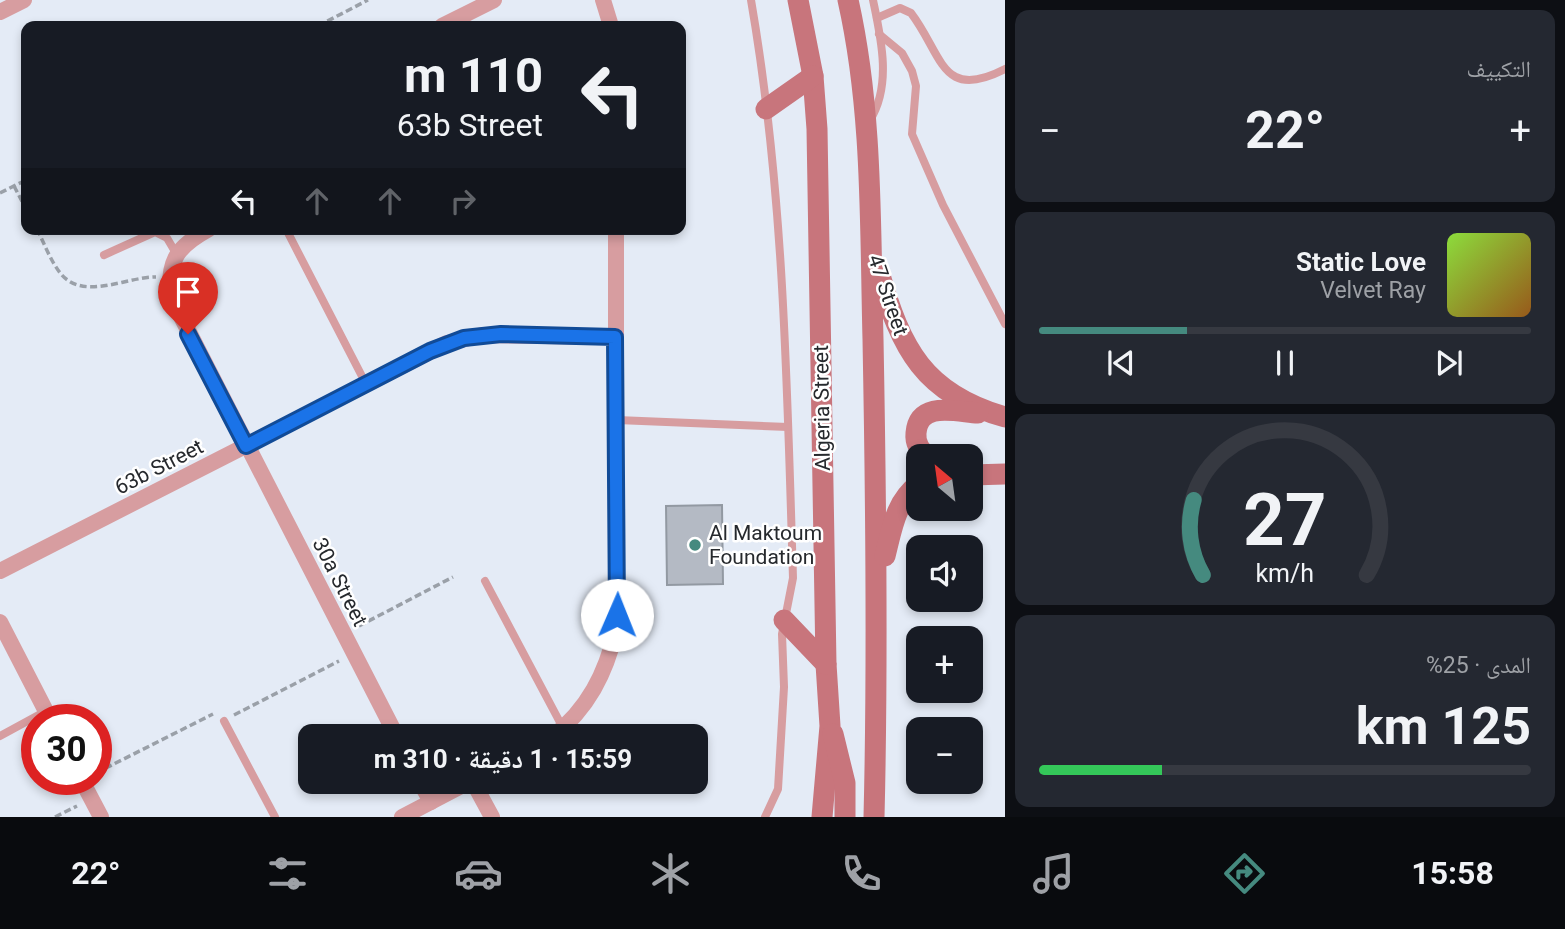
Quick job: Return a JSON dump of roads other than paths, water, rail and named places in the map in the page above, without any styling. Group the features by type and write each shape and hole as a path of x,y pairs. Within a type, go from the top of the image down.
{"main road":[{"name":"Algeria Street","path":"797,0 813,76 817,129 826,664 830,726 822,817"},
{"path":"848,0 859,58 867,125 871,243 878,582 874,817"},
{"path":"766,109 813,76"},
{"name":"47 Street","path":"871,243 891,314 914,359 947,393 998,415"},
{"path":"919,444 916,433 918,425 928,413 936,410 998,415"},
{"path":"878,582 899,505 906,498"},
{"path":"784,620 826,664"},
{"path":"830,726 842,764 845,817"}],"street":[{"path":"0,12 24,0"},
{"path":"452,21 494,0"},
{"path":"603,0 609,21"},
{"path":"177,255 185,245 200,235"},
{"path":"567,724 579,712 603,673 616,630 616,235"},
{"name":"30a Street","path":"177,255 169,277 170,295 177,312 390,724"},
{"name":"63b Street","path":"0,571 430,351 464,338 501,334 615,337"},
{"path":"0,622 42,704"},
{"path":"427,794 431,802"},
{"path":"402,817 447,794"},
{"path":"478,794 492,817"},
{"path":"89,795 101,817"}],"lane":[{"path":"751,0 766,109 781,277 793,578 781,647 784,687 778,789 765,817"},
{"path":"867,125 882,90 883,64 873,0"},
{"path":"877,18 900,9 911,13 947,71 962,80 979,81 1005,69"},
{"path":"879,34 902,53 912,71 916,86 912,134 943,205 1005,324"},
{"path":"104,256 150,235"},
{"path":"162,235 167,238 177,255"},
{"path":"289,235 366,384"},
{"path":"617,420 788,427"},
{"path":"485,581 554,724"},
{"path":"223,721 275,817"},
{"path":"0,736 21,727"}],"place":[{"name":"Al Maktoum Foundation","path":"695,545"}]}
